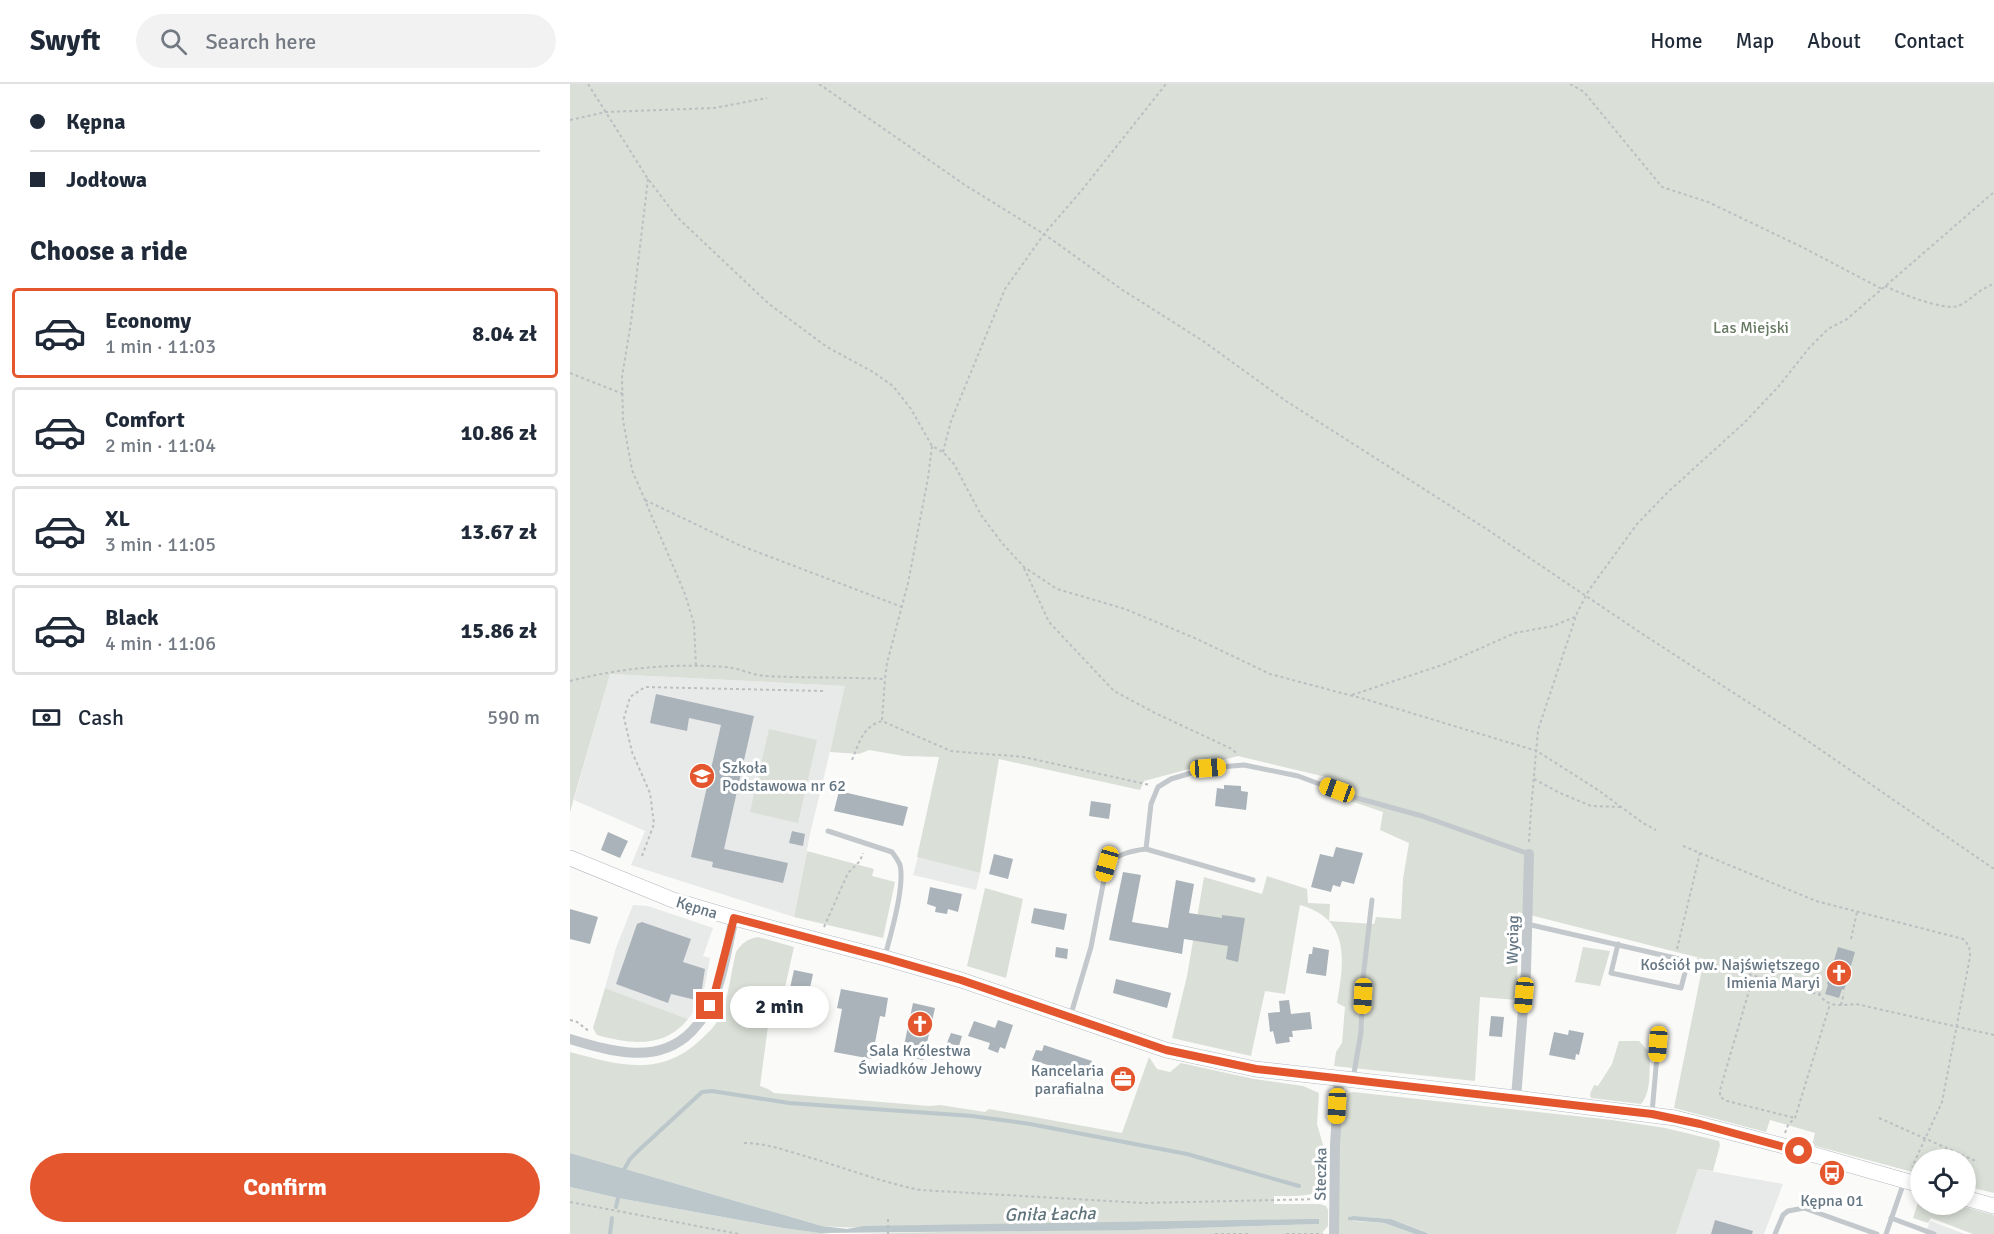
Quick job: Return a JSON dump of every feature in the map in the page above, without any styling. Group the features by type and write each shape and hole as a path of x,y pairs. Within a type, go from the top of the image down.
{"street":[{"name":"Wyciąg","path":"1516,1098 1526,971 1529,854"},
{"name":"Kępna","path":"570,858 673,900 885,958 1070,1016 1166,1050 1256,1069 1652,1114 1910,1178"},
{"path":"570,1039 636,1054 669,1047 687,1036 702,1020 710,1006 734,918"},
{"name":"Steczka","path":"1334,1234 1334,1198 1346,1080"},
{"path":"1976,1201 1994,1206"}],"lane":[{"path":"1146,849 1151,804 1158,787 1171,779 1208,768 1244,765 1298,776 1357,798 1422,816 1529,854"},
{"path":"828,831 892,852 897,858 901,881 885,958"},
{"path":"1070,1016 1091,947 1107,864 1116,857 1131,851 1146,849 1253,880"},
{"path":"1346,1080 1360,1041 1372,900"},
{"path":"1527,924 1688,961 1681,988 1611,973 1618,945"},
{"path":"1652,1114 1658,1044"},
{"path":"1886,1234 1907,1176"},
{"path":"1775,1234 1782,1215 1788,1211 1804,1208 1878,1234"},
{"path":"1891,1218 1934,1234"}],"path":[{"path":"588,84 648,179 677,217 769,304 827,347 873,372 893,386 911,409 932,446 943,452 954,464 981,514 1002,543 1024,567 1057,589 1125,609 1197,639 1270,674 1352,695 1537,750 1656,830"},
{"path":"819,84 965,184 1044,234 1121,289 1203,341 1286,401 1485,528 1811,743 1994,869"},
{"path":"943,452 951,421 1005,289 1044,234 1166,84"},
{"path":"1570,84 1584,92 1662,188 1708,202 1882,289"},
{"path":"570,120 606,112 714,108 767,98"},
{"path":"648,179 622,377 623,420 632,470 685,594 694,624 696,666"},
{"path":"1529,854 1530,810 1538,730 1576,617 1586,596 1637,524 1668,492 1744,423 1828,329 1847,319 1994,192"},
{"path":"1885,286 1940,307 1958,306 1977,292 1994,284"},
{"path":"570,373 623,394"},
{"path":"882,721 885,679 902,607 928,478 932,446"},
{"path":"645,500 739,545 902,607"},
{"path":"1024,567 1049,622 1114,691 1232,749 1244,765"},
{"path":"1352,695 1445,664 1515,633 1553,626 1576,617"},
{"path":"570,681 622,670 696,666 728,668 762,675 885,679"},
{"path":"642,856 654,824 650,793 632,752 624,718 630,697 645,687 824,690"},
{"path":"852,760 862,735 873,723 882,721 951,751 1024,757 1148,784 1157,790"},
{"path":"1534,779 1591,806 1621,807"},
{"path":"821,932 848,873 860,861 866,844"},
{"path":"1683,846 1810,899 1963,939 1970,947 1942,1102 1907,1176"},
{"path":"1677,952 1700,853"},
{"path":"1851,939 1857,912"},
{"path":"1688,961 1696,959 1820,995"},
{"path":"1815,975 1824,1002 1841,1005 1856,1004 1994,1035"},
{"path":"1754,976 1720,1090 1720,1097 1727,1101 1795,1118"},
{"path":"1841,1005 1844,993"},
{"path":"1783,1134 1795,1118 1830,1004"},
{"path":"570,1020 581,1024 596,1036"},
{"path":"1879,1118 1978,1162"},
{"path":"744,1143 779,1148 890,1183 920,1190 1143,1203 1334,1198"},
{"path":"570,1202 739,1234"},
{"path":"888,1219 888,1234"},
{"path":"1215,1234 1250,1234"},
{"path":"1286,1234 1334,1234"}],"shaded area":[{"name":"Szkoła Podstawowa nr 62","path":"610,674 846,686 810,834 794,917 631,865 645,831 574,800"},
{"path":"918,857 980,873 976,890 913,875"},
{"path":"633,905 648,906 713,928 703,956 710,958 702,1001 688,1019 605,988 616,948"},
{"name":"Gniła Łacha","path":"570,1153 822,1226 847,1229 864,1226 1310,1219 1319,1219 1319,1224 1136,1230 820,1233 618,1198 570,1187"},
{"path":"1698,1169 1783,1184 1764,1234 1676,1234"},
{"path":"1348,1217 1391,1219 1430,1234 1415,1234 1384,1223 1348,1220"},
{"path":"1930,1221 1965,1234 1925,1234"}],"green space":[{"name":"Las Miejski","path":"570,84 1994,84 1994,1193 1976,1189 1976,1149 1910,1149 1910,1171 1812,1145 1815,1133 1770,1120 1766,1132 1674,1108 1704,959 1518,912 1517,1000 1480,997 1475,1081 1334,1066 1336,1052 1342,1043 1345,1007 1337,1003 1342,958 1340,944 1336,931 1328,920 1317,912 1300,905 1285,994 1265,991 1251,1056 1172,1038 1187,976 1204,877 1262,894 1267,876 1307,889 1308,903 1330,904 1329,921 1374,924 1376,917 1401,919 1403,879 1409,843 1380,830 1383,812 1324,792 1326,777 1238,756 1144,781 1140,790 999,759 980,873 917,857 939,757 904,756 869,750 859,754 830,752 845,686 610,674 570,812"},
{"path":"769,729 817,740 798,823 750,812"},
{"path":"807,851 874,869 872,876 895,882 883,938 794,917"},
{"path":"985,888 1023,899 1006,978 967,966"},
{"path":"758,937 794,947 783,996 772,996 760,1086 774,1093 940,1105 985,1112 989,1109 1122,1133 1149,1057 1157,1069 1170,1072 1181,1063 1254,1079 1303,1086 1319,1093 1317,1124 1323,1145 1327,1186 1316,1193 1274,1196 1274,1204 1326,1206 1328,1226 1321,1234 857,1234 1063,1229 1136,1230 1319,1224 861,1228 822,1226 570,1153 570,1052 604,1061 636,1065 667,1061 682,1054 716,1023 726,1000 736,952 745,942"},
{"path":"1583,947 1610,951 1600,986 1575,982"},
{"path":"605,988 688,1019 679,1029 657,1040 646,1042 622,1041 597,1035 593,1028"},
{"path":"1619,1041 1639,1041 1650,1053 1647,1093 1641,1104 1591,1098 1590,1094 1594,1085 1598,1086 1612,1064"},
{"path":"1348,1093 1612,1120 1665,1128 1719,1141 1720,1145 1713,1171 1698,1169 1676,1234 1431,1234 1391,1219 1350,1216 1353,1221 1384,1223 1415,1234 1339,1234 1339,1139 1344,1104"},
{"path":"570,1187 783,1228 830,1234 570,1234"},
{"path":"1976,1210 1994,1215 1994,1234 1973,1234 1931,1218 1928,1223 1913,1218 1914,1215 1976,1215"}],"building":[{"path":"656,694 754,716 724,849 788,863 783,883 712,867 713,862 691,857 721,725 689,718 687,731 650,723"},
{"path":"1224,785 1241,786 1241,791 1248,792 1246,810 1215,806 1217,788 1224,789"},
{"path":"839,791 908,807 903,826 834,811"},
{"path":"1091,801 1111,804 1109,819 1089,816"},
{"path":"792,831 805,834 803,846 789,843"},
{"path":"608,832 628,841 620,858 601,850"},
{"path":"1336,847 1363,853 1354,884 1342,881 1340,887 1333,885 1331,892 1311,887 1320,854 1333,857"},
{"path":"994,854 1013,859 1008,879 989,874"},
{"path":"1123,872 1141,875 1132,922 1168,928 1176,880 1194,884 1189,913 1222,918 1222,915 1245,918 1238,962 1226,959 1228,946 1184,939 1182,954 1109,940"},
{"path":"930,887 962,894 958,912 948,909 947,914 935,912 936,907 927,904"},
{"path":"1034,908 1067,914 1064,930 1031,923"},
{"path":"570,909 598,917 590,944 570,939"},
{"path":"642,922 691,939 683,962 705,969 700,1001 671,994 668,1003 616,984 637,924"},
{"path":"1056,947 1068,949 1067,959 1055,957"},
{"path":"1313,947 1329,950 1326,976 1306,973 1309,954 1312,954"},
{"name":"Kościół pw. Najświętszego Imienia Maryi","path":"1838,947 1855,952 1844,990 1842,989 1839,998 1825,994"},
{"path":"794,970 813,974 809,992 790,988"},
{"path":"1116,979 1171,993 1167,1008 1113,993"},
{"path":"841,989 888,998 885,1017 880,1016 872,1059 834,1052 842,1009 837,1008"},
{"path":"1289,1000 1291,1014 1310,1012 1312,1029 1292,1031 1293,1037 1289,1037 1290,1042 1276,1044 1273,1031 1270,1032 1268,1013 1280,1012 1279,1001"},
{"name":"Sala Królestwa Świadków Jehowy","path":"913,1003 935,1008 923,1060 902,1055"},
{"path":"1491,1016 1504,1017 1502,1037 1489,1036"},
{"path":"998,1020 1013,1025 1005,1049 1000,1047 998,1053 988,1049 990,1043 968,1036 974,1021 995,1028"},
{"path":"1569,1030 1584,1033 1579,1055 1576,1054 1575,1060 1549,1055 1554,1032 1568,1035"},
{"path":"951,1033 962,1036 959,1046 947,1043"},
{"path":"1044,1045 1092,1061 1090,1068 1094,1070 1092,1079 1032,1060 1036,1050 1042,1051"},
{"name":"Kancelaria parafialna","path":"1118,1069 1134,1074 1129,1090 1112,1084"},
{"path":"1715,1220 1753,1231 1752,1234 1711,1234"}],"waterway":[{"path":"625,1168 638,1151 702,1092 712,1091 789,1103 972,1116 1030,1124 1187,1154 1299,1186"},
{"path":"616,1207 618,1198"},
{"path":"610,1234 612,1218"}],"place":[{"name":"Szkoła Podstawowa nr 62","path":"702,776"},
{"name":"Kościół pw. Najświętszego Imienia Maryi","path":"1839,973"},
{"name":"Sala Królestwa Świadków Jehowy","path":"920,1024"},
{"name":"Kancelaria parafialna","path":"1123,1079"},
{"name":"Kępna 01","path":"1832,1173"}],"route":[{"path":"710,1006 734,918 961,980 1166,1050 1256,1069 1652,1114 1700,1124 1799,1151"}]}
